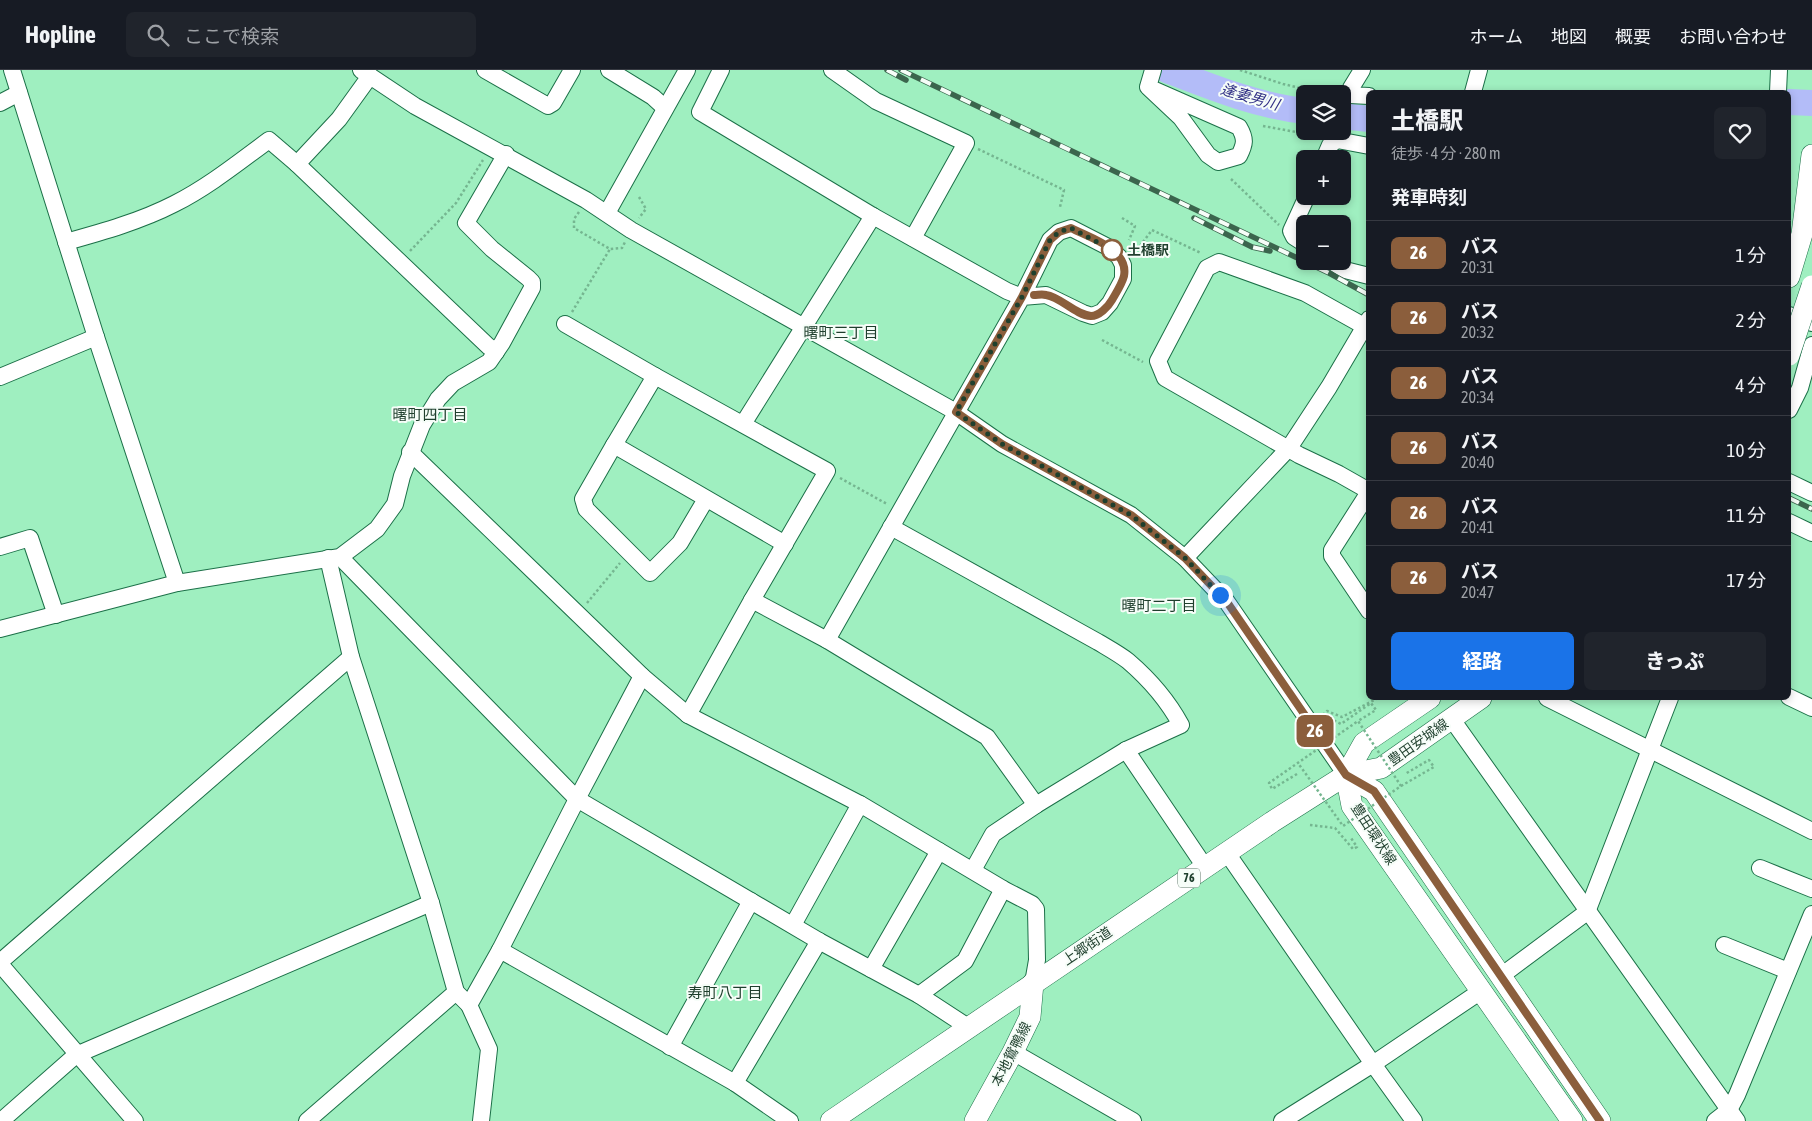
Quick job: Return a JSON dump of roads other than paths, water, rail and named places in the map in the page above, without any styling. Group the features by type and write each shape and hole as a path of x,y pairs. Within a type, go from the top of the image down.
{"main road":[{"path":"1791,270 1802,234 1812,155"},
{"path":"1791,348 1812,286"},
{"name":"76","path":"1346,775 1364,742 1427,700"},
{"name":"豊田安城線","path":"1346,775 1381,768 1478,700"},
{"name":"上郷街道","path":"832,1121 1205,867 1346,775"},
{"name":"豊田環状線","path":"1346,775 1374,791 1600,1121"},
{"name":"豊田環状線","path":"1346,775 1352,806 1572,1121"},
{"name":"本地鴛鴨線","path":"975,1121 1030,1017 1033,983"}],"street":[{"path":"12,70 96,337 177,583"},
{"path":"485,70 548,106 553,103 572,70"},
{"path":"609,70 653,97 665,108"},
{"path":"608,213 687,70"},
{"path":"721,70 700,112 872,216 1022,297 1046,294 1092,316 1102,312 1110,303 1123,279 1123,265 1119,257 1108,247 1071,228 1059,232 1050,240 1022,297 826,640"},
{"path":"832,70 876,101 966,143 913,238"},
{"path":"1362,70 1351,88 1350,95 1366,96"},
{"path":"1474,90 1479,70"},
{"path":"1778,90 1780,70"},
{"path":"297,164 340,119 365,73 416,106 506,154 586,200 631,230 956,412 1002,444 1131,515 1185,558 1227,602 1346,775"},
{"path":"1151,77 1239,127 1245,136 1244,146 1239,156 1218,162 1208,155 1151,77"},
{"path":"0,103 20,93"},
{"path":"66,242 127,223 175,204 224,173 269,140 297,164 496,352"},
{"path":"1328,150 1330,145 1337,140 1366,145"},
{"path":"0,629 177,583 334,557 377,529 395,504 410,452 422,425 438,399 453,383 489,362 532,288 532,282 466,223 506,154"},
{"path":"743,424 872,216"},
{"path":"1296,220 1291,231 1296,238"},
{"path":"1185,558 1289,448 1329,387 1366,323 1305,294 1219,262 1207,268 1158,361 1165,378 1289,448 1366,489"},
{"path":"1039,264 1039,277 1046,294"},
{"path":"1345,270 1366,275"},
{"path":"1791,316 1812,323"},
{"path":"565,324 827,471 688,715"},
{"path":"0,377 96,337"},
{"path":"1791,406 1800,388 1812,345"},
{"path":"655,376 583,499 586,509 650,573 680,543 706,499"},
{"path":"614,445 784,544"},
{"path":"410,452 642,676 688,715 860,804 1003,889 1032,904 1036,910 1037,960 1033,983"},
{"path":"1791,483 1812,493"},
{"path":"1366,496 1332,550 1332,556 1366,607"},
{"path":"1791,523 1812,533"},
{"path":"892,527 1098,642 1127,661 1172,708 1181,725 1126,750 1036,805 993,834 973,870"},
{"path":"0,547 30,538 56,614"},
{"path":"334,557 351,657 431,903 456,992 469,1004 490,1049 481,1121"},
{"path":"334,557 576,800 793,926 919,995 968,1027"},
{"path":"752,600 826,640 987,737 1036,805"},
{"path":"134,1121 76,1055 0,963 351,657"},
{"path":"469,1004 500,950 576,800 642,676"},
{"path":"1791,698 1812,708"},
{"path":"1551,700 1812,831"},
{"path":"1501,976 1587,912 1669,700"},
{"path":"1451,718 1733,1116"},
{"path":"1126,750 1205,867"},
{"path":"793,926 860,804"},
{"path":"871,969 940,851"},
{"path":"1228,853 1414,1121"},
{"path":"1760,868 1812,890"},
{"path":"919,995 965,961 1003,889"},
{"path":"670,1047 751,901"},
{"path":"1,1121 76,1055 431,903"},
{"path":"1733,1116 1737,1095 1812,914"},
{"path":"735,1082 819,940"},
{"path":"1724,945 1788,971"},
{"path":"500,950 735,1082 790,1121"},
{"path":"1282,1121 1373,1064 1482,991"},
{"path":"307,1121 456,992"},
{"path":"1013,1052 1133,1121"},
{"path":"1715,1121 1733,1116"}],"waterway":[{"name":"逢妻男川","path":"1167,70 1252,100 1296,110"},
{"name":"逢妻男川","path":"1791,102 1812,103"},
{"name":"逢妻男川","path":"1351,117 1366,119"}],"railway":[{"path":"887,70 906,80"},
{"path":"901,70 1329,273 1366,293"},
{"path":"1194,218 1252,247 1270,251"},
{"path":"1791,499 1812,509"}],"place":[{"name":"土橋駅","path":"1112,250"}],"district":[{"name":"曙町三丁目","path":"841,333"},
{"name":"曙町四丁目","path":"430,415"},
{"name":"曙町二丁目","path":"1159,606"},
{"name":"寿町八丁目","path":"725,993"}]}
